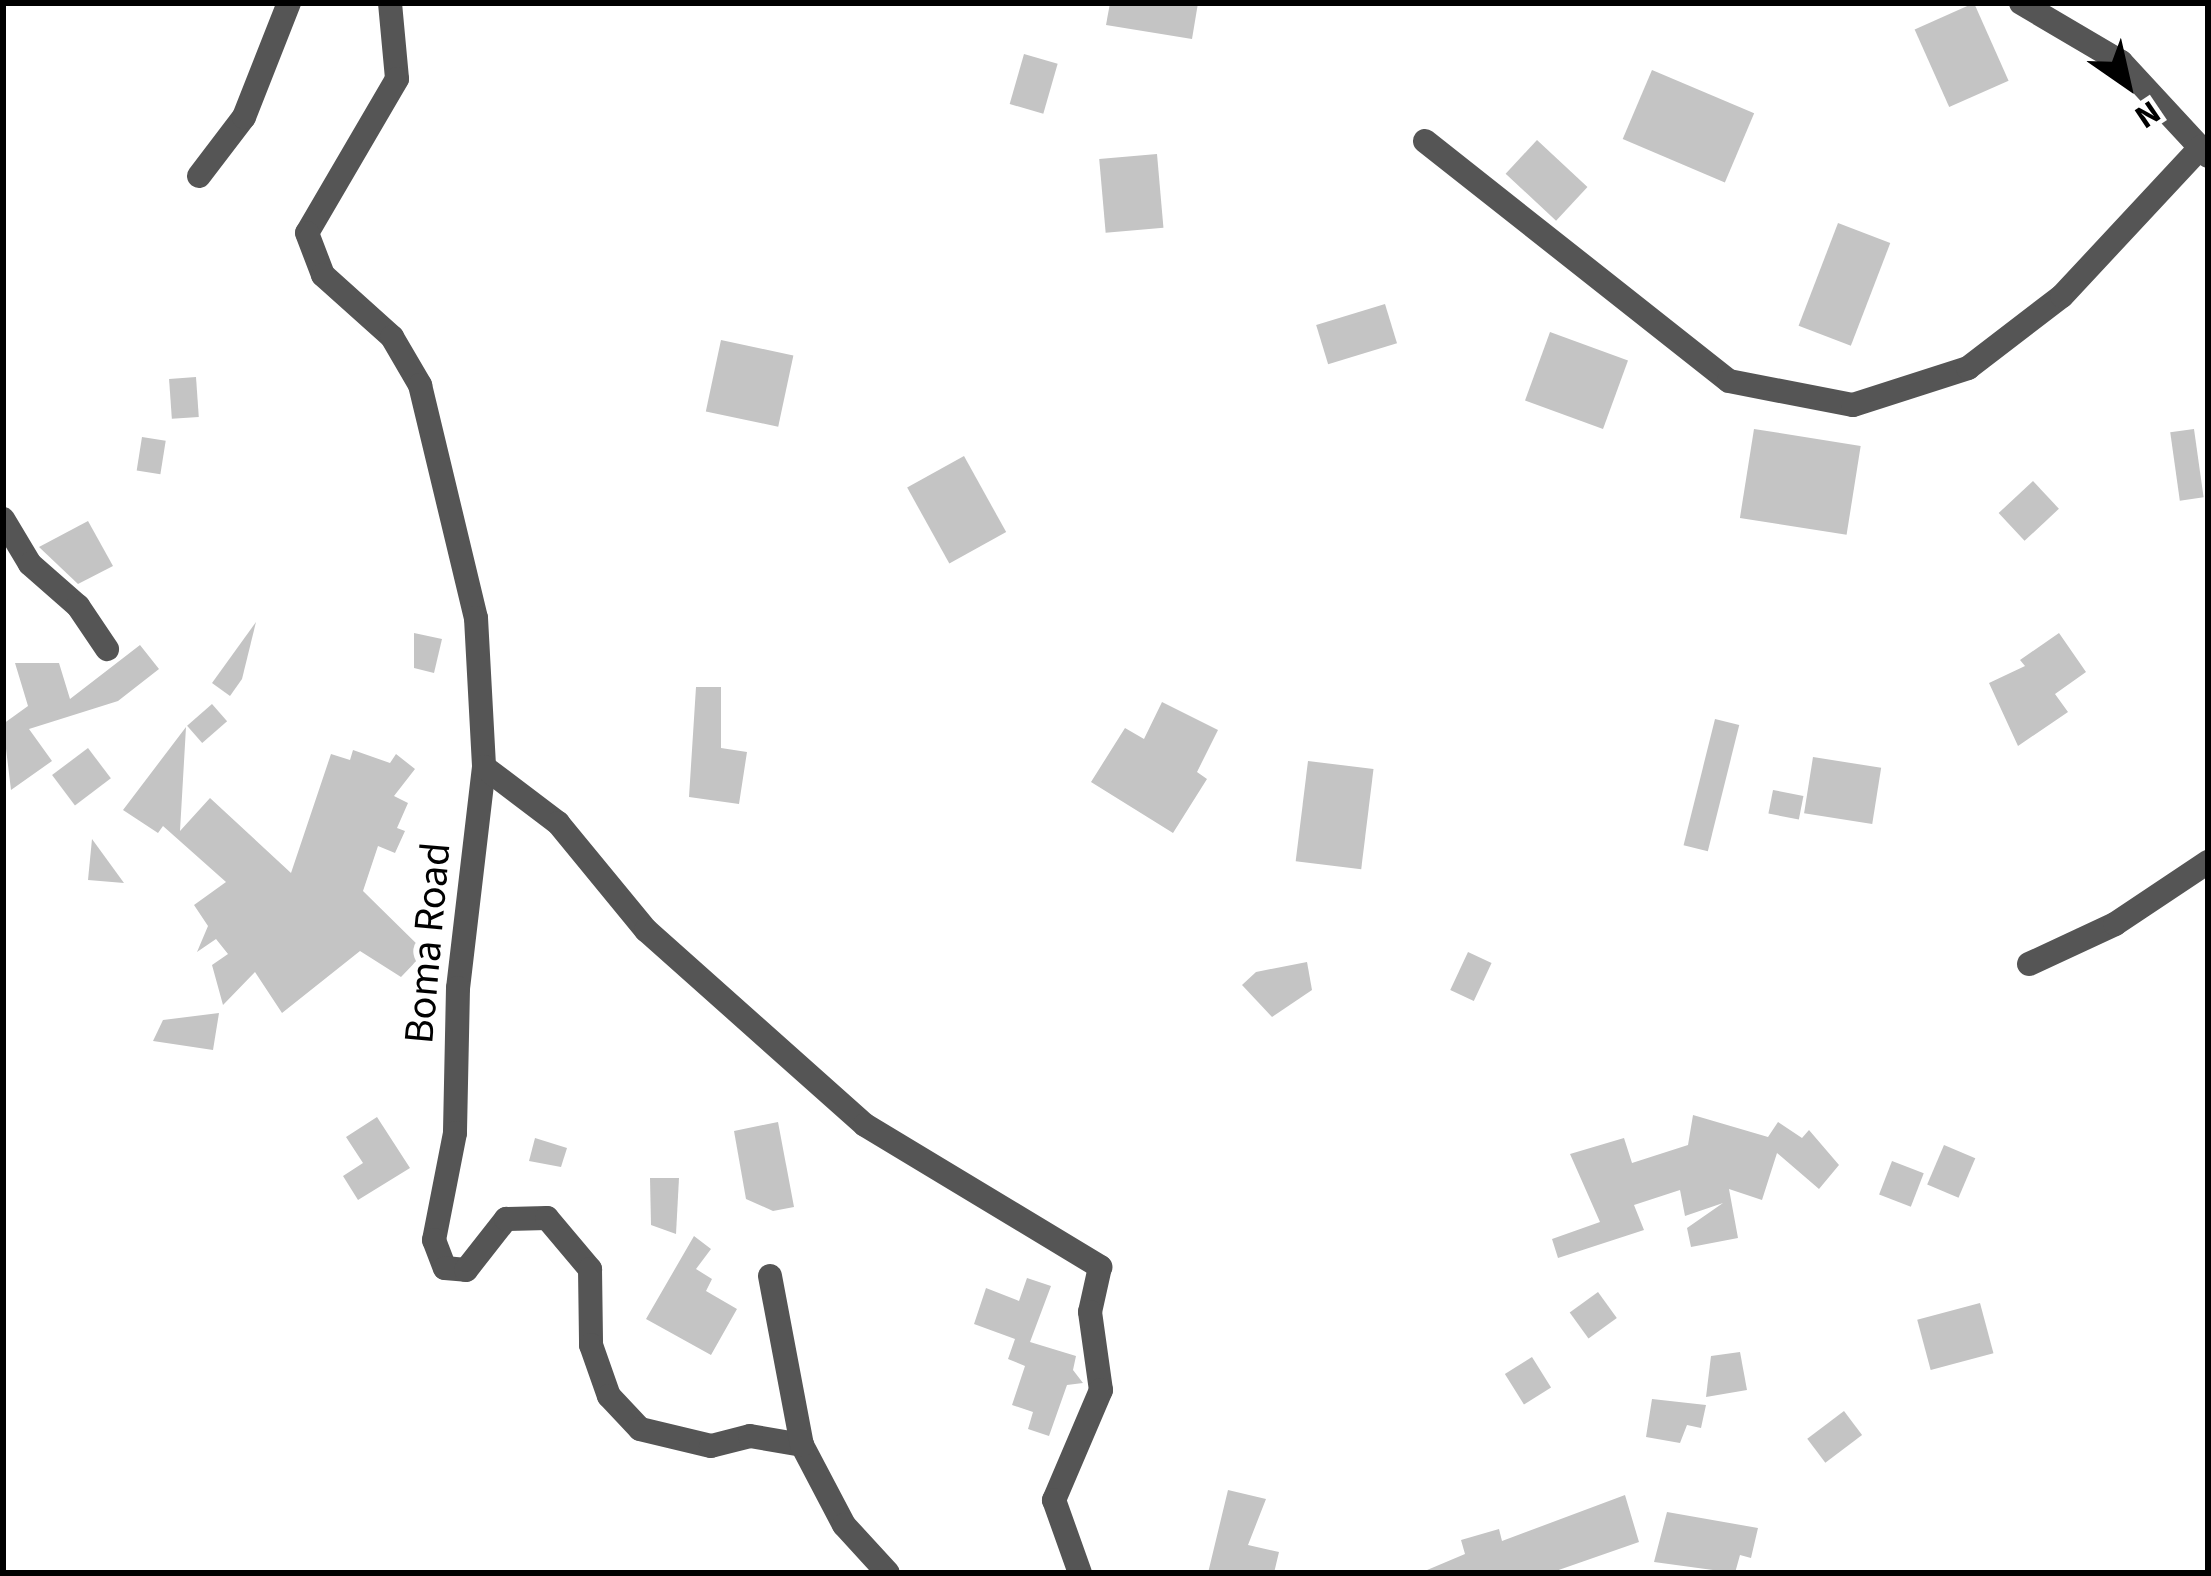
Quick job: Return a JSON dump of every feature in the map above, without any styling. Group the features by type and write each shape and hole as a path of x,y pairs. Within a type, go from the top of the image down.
{"street":[{"path":"199,176 244,117 289,3"},
{"name":"Boma Road","path":"390,3 397,79 307,233 323,275 392,337 420,385 476,618 484,767 458,988 455,1132 434,1240 445,1268 466,1270 506,1219 547,1218 590,1269 591,1345 610,1396 640,1429 710,1446 750,1436 802,1445"},
{"path":"1425,141 1730,381 1853,405 1968,368 2062,296 2205,152 2121,62 2021,3"},
{"path":"3,519 30,564 78,607 107,650"},
{"path":"484,767 557,824 646,930 848,1112 1100,1267 1090,1312 1101,1390 1054,1500 1080,1573"},
{"path":"2029,964 2116,924 2208,862"},
{"path":"770,1276 802,1445 844,1525 888,1573"}],"building":[{"path":"1110,3 1198,3 1192,39 1106,25"},
{"path":"1974,3 2009,81 1949,107 1915,29"},
{"path":"1024,54 1058,64 1043,114 1010,104"},
{"path":"1652,70 1754,113 1725,182 1623,139"},
{"path":"1537,140 1587,187 1556,221 1506,174"},
{"path":"1157,154 1163,228 1106,233 1099,159"},
{"path":"1838,223 1890,243 1851,346 1799,326"},
{"path":"1385,304 1397,343 1328,364 1316,325"},
{"path":"1550,332 1628,360 1603,429 1525,401"},
{"path":"721,340 793,355 778,427 706,411"},
{"path":"196,377 199,417 172,419 169,379"},
{"path":"1754,429 1861,446 1847,535 1740,518"},
{"path":"2194,429 2204,497 2180,501 2170,432"},
{"path":"142,437 166,441 160,474 137,471"},
{"path":"964,456 1006,532 949,564 907,488"},
{"path":"2033,481 2059,509 2025,541 1999,513"},
{"path":"88,521 113,566 78,584 39,547"},
{"path":"256,622 242,679 230,696 212,683"},
{"path":"414,633 442,639 434,673 414,668"},
{"path":"2059,633 2086,672 2055,694 2068,712 2018,746 1989,683 2025,666 2020,660"},
{"path":"140,645 159,669 118,701 29,729 52,761 11,790 3,724 28,706 15,663 59,663 70,699"},
{"path":"696,687 721,687 721,748 747,752 739,804 689,797"},
{"path":"1162,702 1218,730 1197,772 1207,779 1173,833 1091,782 1125,728 1144,739"},
{"path":"212,704 227,721 202,743 187,726"},
{"path":"1715,719 1739,725 1708,851 1684,845"},
{"path":"186,727 180,831 210,798 291,873 331,754 350,760 353,750 390,763 396,754 415,769 394,796 408,803 397,828 405,831 395,853 378,846 363,891 425,952 401,977 360,951 282,1013 255,972 223,1005 212,965 228,954 216,939 197,952 208,926 194,905 226,882 163,826 158,833 123,810"},
{"path":"88,748 111,778 75,805 52,775"},
{"path":"1813,757 1881,768 1872,824 1804,813"},
{"path":"1308,761 1374,769 1361,869 1296,861"},
{"path":"1773,790 1803,796 1799,819 1768,814"},
{"path":"92,839 124,883 88,880"},
{"path":"1468,952 1492,963 1474,1001 1450,990"},
{"path":"1307,962 1312,990 1272,1017 1242,985 1256,972"},
{"path":"219,1013 213,1050 153,1041 163,1020"},
{"path":"1693,1115 1768,1137 1778,1122 1802,1138 1809,1130 1839,1165 1819,1189 1777,1153 1762,1200 1729,1189 1738,1238 1691,1247 1687,1228 1723,1203 1685,1216 1680,1190 1634,1205 1644,1230 1558,1258 1552,1239 1600,1222 1570,1154 1624,1138 1632,1163 1688,1145"},
{"path":"377,1117 410,1168 358,1200 343,1176 363,1163 346,1137"},
{"path":"778,1122 794,1207 773,1211 746,1199 734,1131"},
{"path":"535,1138 567,1148 561,1167 529,1161"},
{"path":"1944,1145 1975,1158 1958,1198 1927,1185"},
{"path":"1892,1161 1924,1173 1911,1207 1879,1195"},
{"path":"650,1178 679,1178 676,1234 651,1225"},
{"path":"694,1236 711,1249 696,1269 712,1279 706,1291 737,1309 711,1355 646,1319"},
{"path":"1027,1278 1051,1286 1030,1342 1076,1356 1073,1370 1083,1383 1067,1385 1049,1436 1028,1429 1033,1412 1012,1405 1025,1366 1008,1359 1015,1339 974,1324 986,1288 1019,1301"},
{"path":"1598,1292 1617,1318 1588,1338 1570,1313"},
{"path":"1980,1303 1993,1353 1931,1370 1917,1320"},
{"path":"1740,1352 1747,1390 1706,1397 1711,1356"},
{"path":"1532,1357 1551,1388 1524,1404 1505,1374"},
{"path":"1652,1399 1706,1405 1701,1428 1687,1425 1680,1443 1646,1437"},
{"path":"1844,1411 1862,1435 1825,1463 1807,1439"},
{"path":"1228,1490 1266,1499 1248,1545 1279,1552 1274,1573 1208,1573"},
{"path":"1625,1495 1639,1542 1550,1573 1420,1573 1465,1554 1461,1540 1499,1529 1502,1541"},
{"path":"1667,1512 1758,1528 1751,1558 1740,1555 1735,1573 1654,1562"}]}
